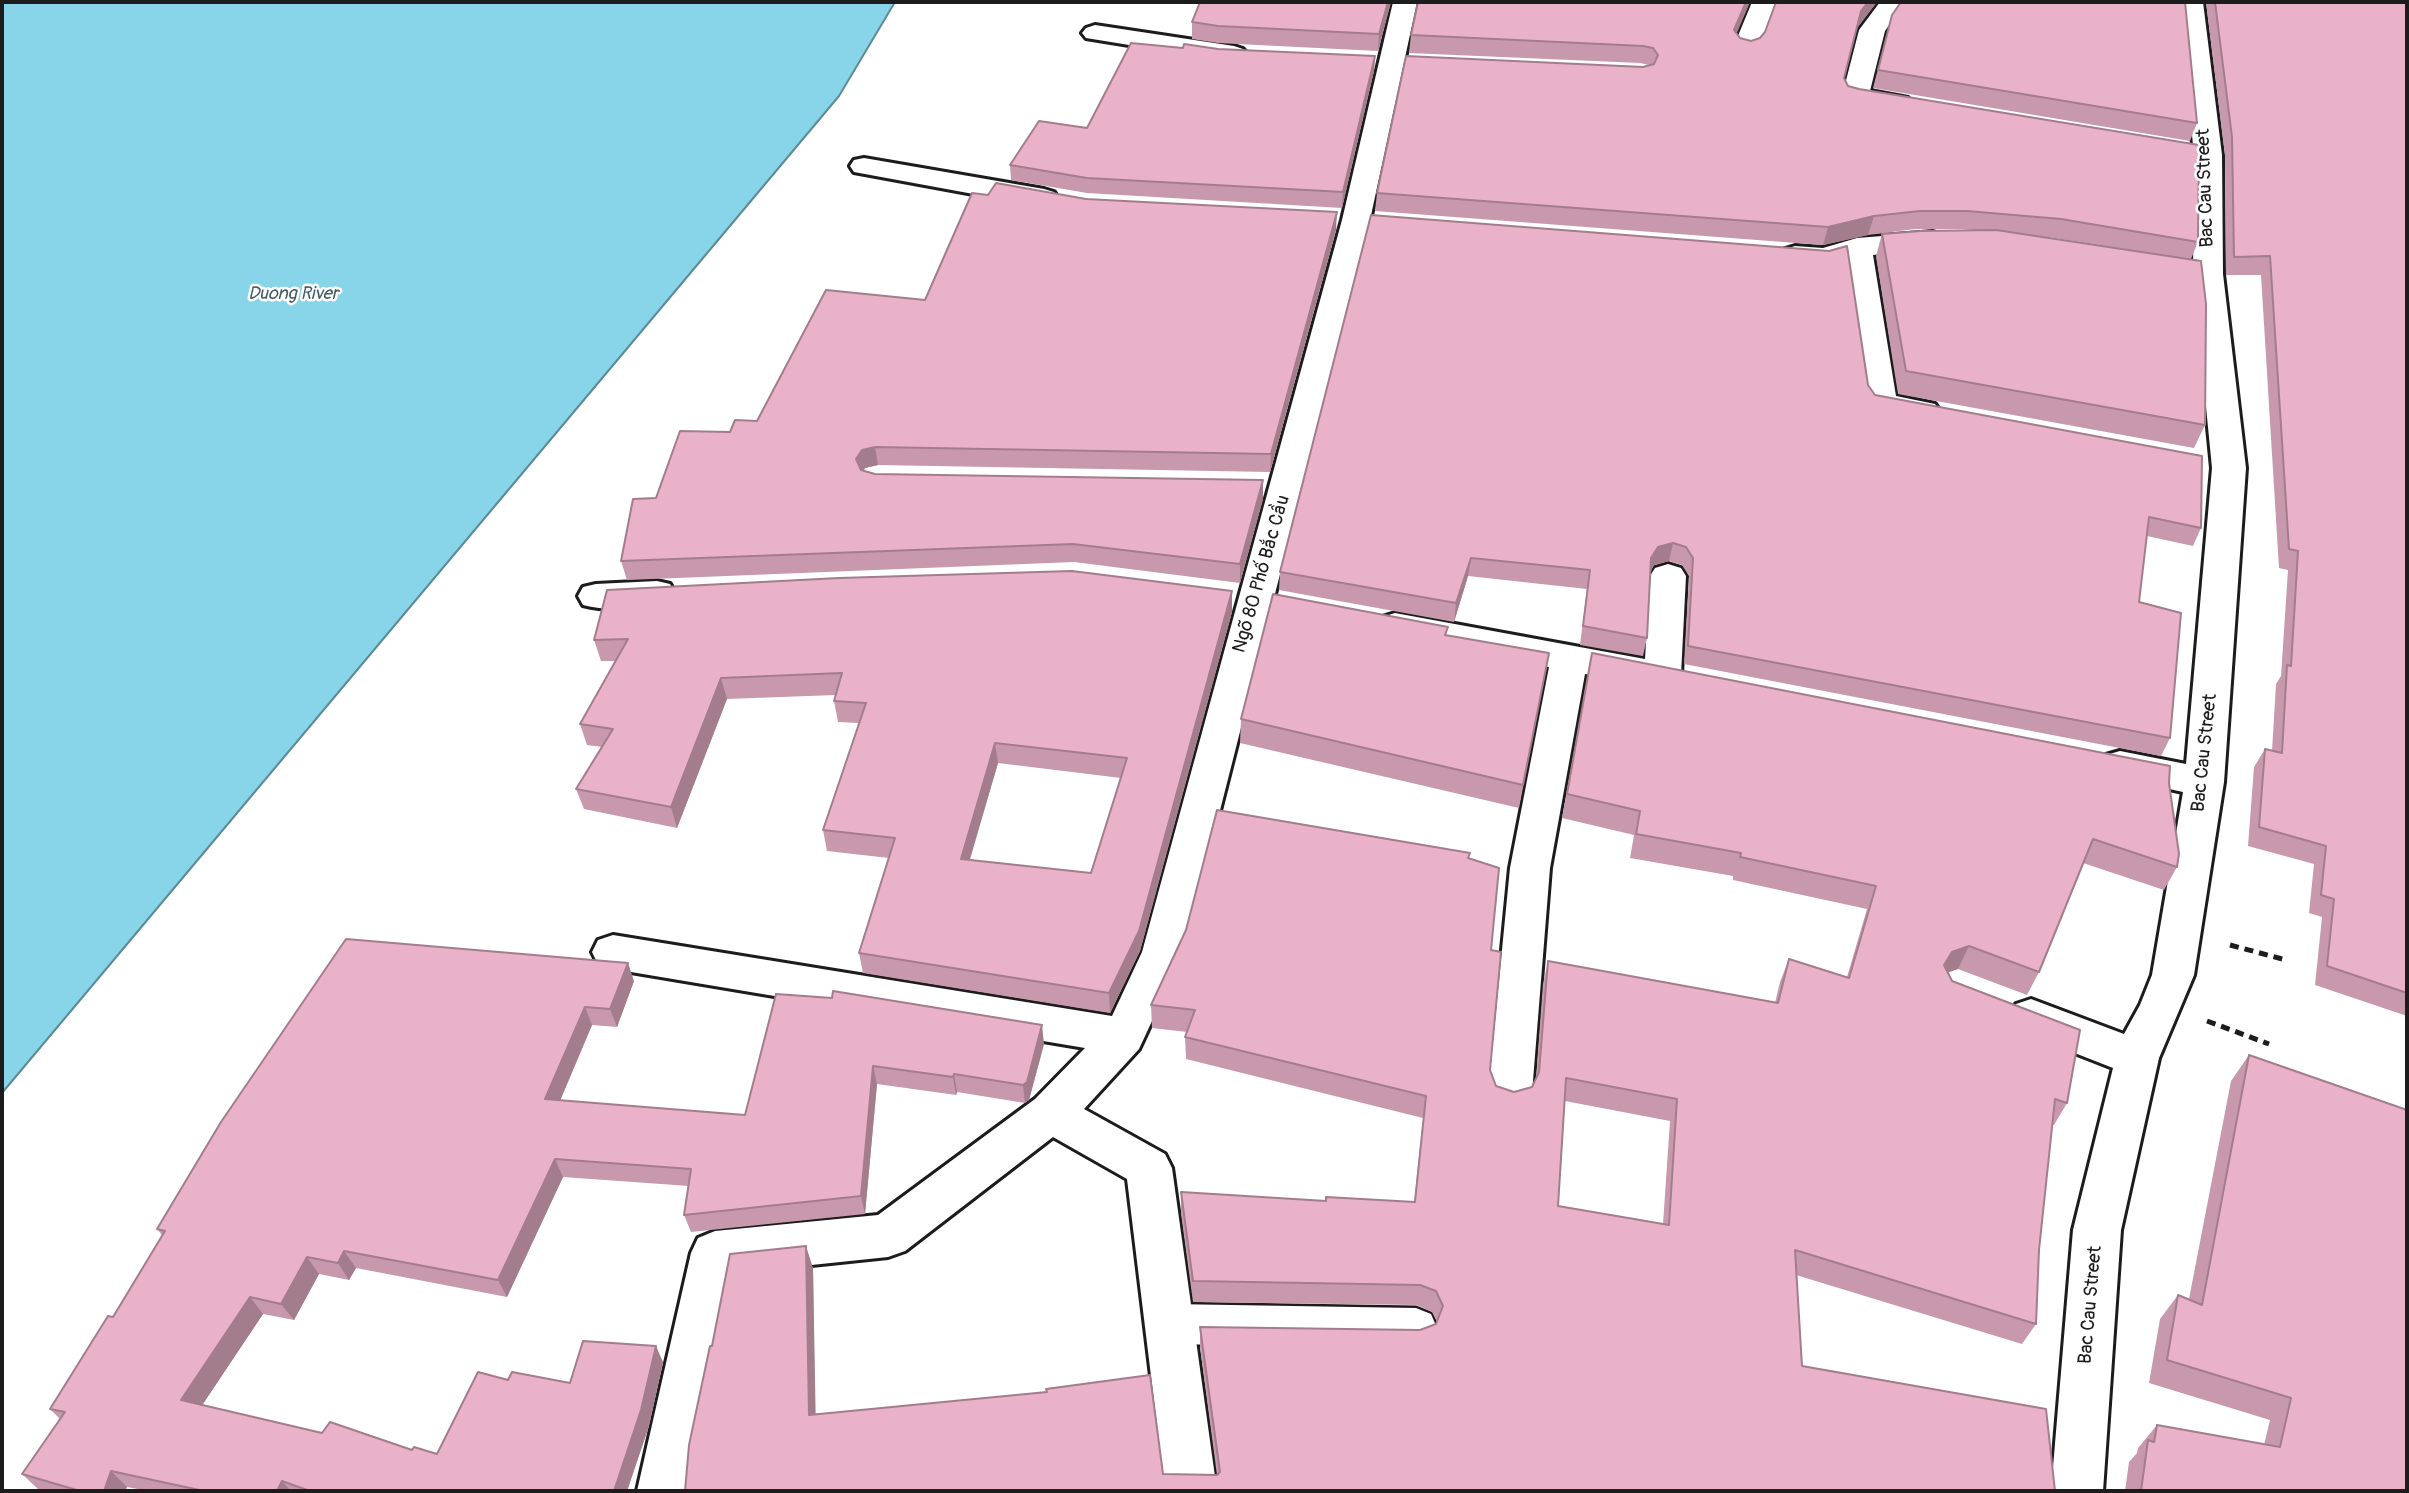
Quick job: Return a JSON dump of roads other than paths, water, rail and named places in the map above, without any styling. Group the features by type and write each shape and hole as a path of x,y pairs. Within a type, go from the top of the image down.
{"street":[{"name":"Ngõ 80 Phố Bắc Cầu","path":"663,1491 715,1253 888,1236 1051,1113 1124,1036 1163,952 1240,598 1356,220 1405,2"},
{"path":"1746,48 1764,2"},
{"path":"1893,2 1872,30 1855,96 1923,108"},
{"name":"Bac Cau Street","path":"2077,1491 2097,1230 2137,1058 2173,975 2204,782 2215,466 2194,272 2191,2"},
{"path":"1095,33 1218,54 1258,55"},
{"path":"864,166 1074,203"},
{"path":"1769,253 1824,257 1857,247 1914,241 1964,240"},
{"path":"1857,247 1881,403 1948,415"},
{"path":"1363,620 1676,678 1668,576"},
{"path":"596,596 692,592"},
{"path":"1240,598 1295,608"},
{"path":"1510,1093 1530,868 1569,658"},
{"path":"2082,758 2204,782"},
{"path":"613,952 1124,1036"},
{"path":"1995,1004 2137,1058"},
{"path":"1051,1113 1149,1168 1191,1491"}],"lane":[{"path":"1170,1324 1416,1328"}],"water":[{"name":"Duong River","path":"2,2 895,2 839,96 2,1093"}]}
